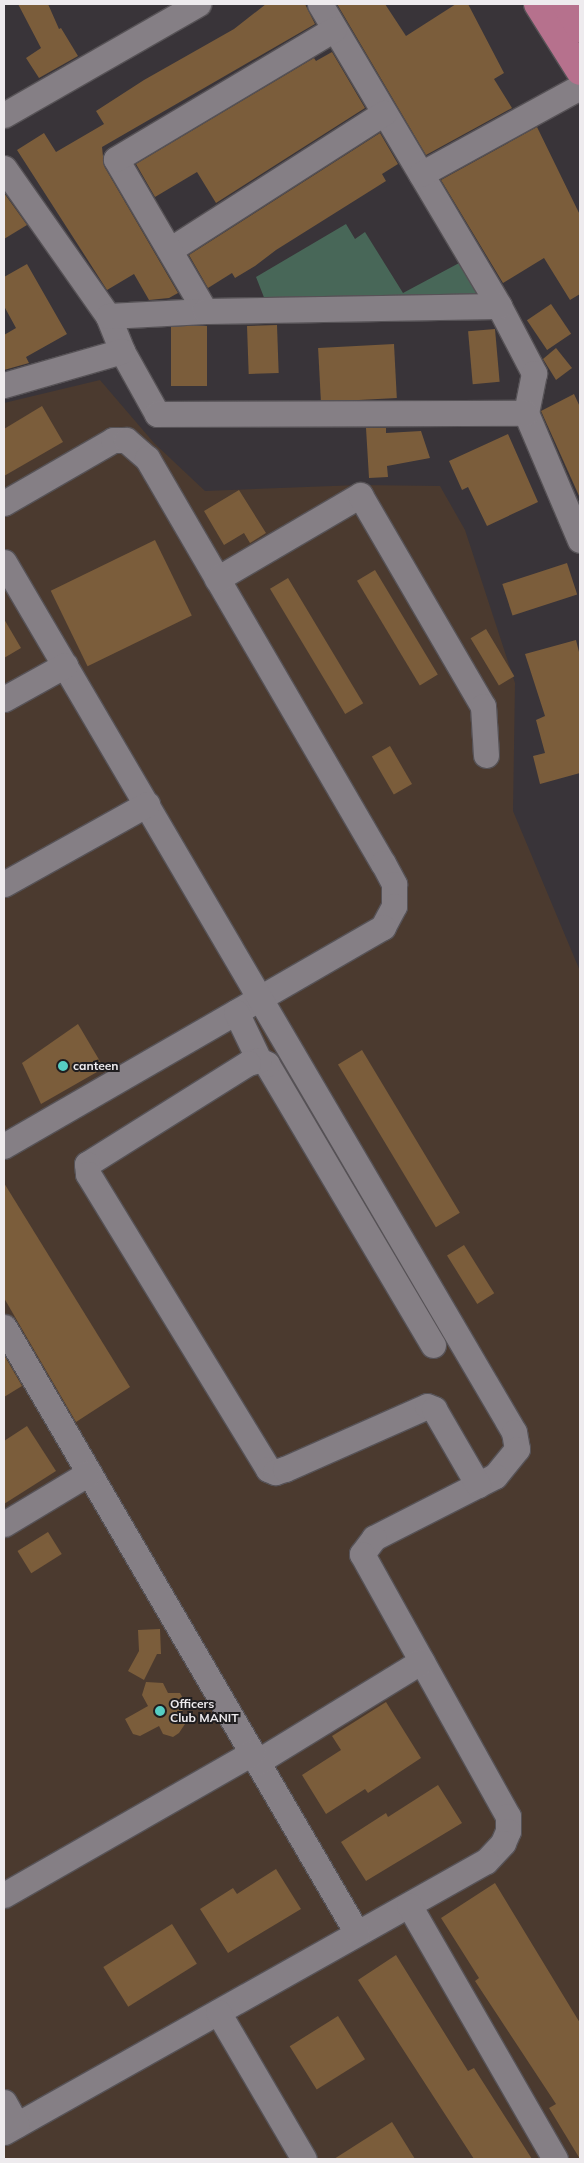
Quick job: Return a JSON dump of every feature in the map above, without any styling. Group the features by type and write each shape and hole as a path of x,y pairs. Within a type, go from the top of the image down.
{"main road":[{"path":"538,4 580,71"},
{"path":"566,4 580,28"}],"street":[{"path":"4,115 198,4"},
{"path":"320,4 498,306 534,373 526,413 580,540"},
{"path":"206,311 116,159 334,29"},
{"path":"421,174 580,87"},
{"path":"171,249 384,113"},
{"path":"4,168 108,316 122,352 157,414 526,413"},
{"path":"108,316 206,311 498,306"},
{"path":"4,385 122,352"},
{"path":"4,503 113,440 126,440 147,458 394,884 394,906 383,928 4,1146"},
{"path":"217,579 360,495 483,706 486,755"},
{"path":"4,562 514,1432 517,1449 508,1463 495,1476 374,1538 362,1554 508,1816 508,1831 503,1843 486,1861 10,2128 4,2102"},
{"path":"4,699 65,665"},
{"path":"4,884 147,804"},
{"path":"236,1012 259,1060 267,1064 433,1345"},
{"path":"259,1060 248,1063 94,1159 87,1164 88,1174 268,1469 275,1472 285,1469 427,1406 434,1409 478,1485"},
{"path":"4,1327 358,1933"},
{"path":"4,1524 88,1473"},
{"path":"4,1895 255,1757 422,1661"},
{"path":"409,1905 555,2159"},
{"path":"218,2012 304,2159"}],"shaded area":[{"path":"100,380 154,443 205,491 359,485 440,486 465,530 515,683 513,811 580,971 580,2159 4,2159 4,403"}],"green space":[{"path":"346,224 355,239 365,232 403,293 461,262 487,301 265,300 256,277"}],"building":[{"path":"18,4 48,4 59,29 61,28 78,56 39,78 26,58 41,48"},
{"path":"266,4 305,4 315,24 102,147 104,166 178,293 169,298 149,300 134,274 107,290 17,150 44,133 56,152 104,124 96,111 144,80 234,29"},
{"path":"337,4 385,4 406,36 456,4 468,4 504,73 494,79 512,108 426,155"},
{"path":"332,52 365,108 216,203 197,172 155,197 136,164 314,58 316,61"},
{"path":"537,127 580,215 580,294 570,300 544,258 503,283 441,180"},
{"path":"380,133 398,164 382,174 386,181 276,250 255,266 235,278 232,273 208,288 189,255"},
{"path":"4,193 27,225 4,239"},
{"path":"27,264 67,334 26,357 29,363 4,370 4,335 16,328 4,306 4,277"},
{"path":"551,304 571,334 547,350 527,320"},
{"path":"277,325 279,373 249,374 247,326"},
{"path":"171,326 207,326 207,386 171,386"},
{"path":"495,329 500,382 473,384 468,331"},
{"path":"394,344 397,398 321,402 318,348"},
{"path":"556,348 572,368 556,380 543,359"},
{"path":"574,394 580,407 580,498 541,411"},
{"path":"42,406 63,442 4,476 4,429"},
{"path":"366,428 386,428 386,433 421,431 430,458 387,466 388,477 369,478"},
{"path":"508,434 538,502 487,526 468,487 462,490 449,461"},
{"path":"239,490 266,533 250,543 244,533 224,545 204,511"},
{"path":"155,540 192,615 88,666 51,591"},
{"path":"567,563 577,594 513,615 502,584"},
{"path":"375,570 438,675 420,685 357,581"},
{"path":"288,578 363,703 345,714 270,589"},
{"path":"4,619 21,648 4,658"},
{"path":"486,629 514,676 499,685 471,638"},
{"path":"576,640 580,656 580,773 540,784 533,756 545,753 536,720 545,716 525,654"},
{"path":"390,746 412,784 394,795 372,756"},
{"name":"canteen","path":"78,1024 104,1068 41,1104 22,1063"},
{"path":"362,1050 460,1213 436,1227 338,1064"},
{"path":"4,1183 130,1387 76,1422 4,1298"},
{"path":"464,1245 494,1293 477,1304 447,1256"},
{"path":"4,1355 22,1386 4,1397"},
{"path":"27,1426 56,1471 4,1504 4,1441"},
{"path":"48,1532 62,1554 31,1573 17,1551"},
{"path":"160,1629 161,1654 157,1654 144,1680 128,1671 139,1651 138,1630"},
{"name":"Officers Club MANIT","path":"146,1682 163,1683 168,1693 180,1693 186,1704 180,1715 185,1724 179,1733 173,1737 163,1734 159,1726 140,1736 133,1734 125,1719 148,1706 142,1695"},
{"path":"386,1702 421,1758 368,1793 365,1789 326,1814 302,1775 341,1750 332,1736"},
{"path":"438,1785 462,1823 366,1881 341,1842 386,1813 388,1817"},
{"path":"276,1869 301,1909 228,1953 200,1909 233,1888 237,1894"},
{"path":"495,1883 580,2023 580,2159 549,2108 556,2104 475,1981 479,1978 441,1918"},
{"path":"172,1924 197,1964 128,2007 103,1967"},
{"path":"396,1955 468,2071 474,2068 532,2159 474,2159 358,1980"},
{"path":"338,2016 365,2059 317,2089 290,2046"},
{"path":"392,2122 415,2159 334,2159"}],"place":[{"name":"canteen","path":"63,1066"},
{"name":"Officers Club MANIT","path":"160,1711"}]}
